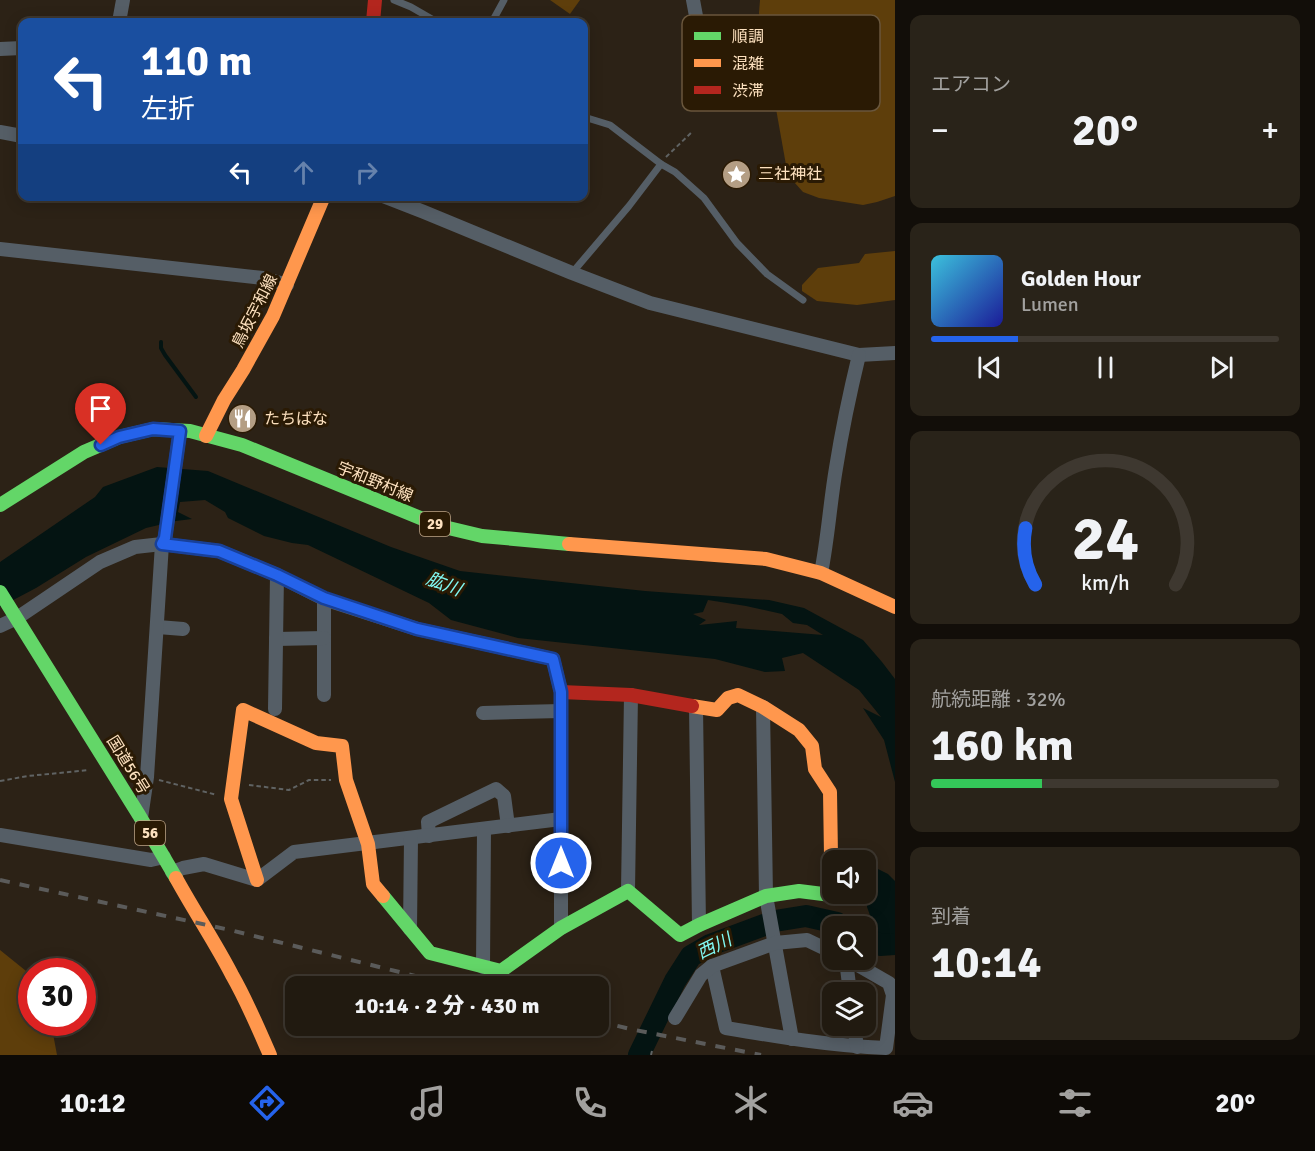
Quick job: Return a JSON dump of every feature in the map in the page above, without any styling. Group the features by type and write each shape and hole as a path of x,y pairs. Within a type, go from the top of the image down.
{"main road":[{"path":"373,18 375,0"},
{"name":"鳥坂宇和線","path":"206,435 273,316 322,201"},
{"name":"宇和野村線","path":"0,505 84,452 119,437 153,429 190,431 242,445 440,526 482,536 525,541 766,559 821,573 895,607"},
{"name":"国道56号","path":"0,592 165,857 196,915 231,972 250,1008 270,1055"},
{"path":"257,880 231,799 243,710 316,743 342,746 346,780 368,843 373,884 430,953 501,971 561,928 628,891 680,935 766,896 799,891 831,895 830,792 815,769 812,746 799,730 764,707 738,695 728,698 717,710 631,695 561,692"}],"street":[{"path":"120,18 123,0"},
{"path":"693,0 696,15"},
{"path":"0,49 18,48"},
{"path":"0,132 18,135"},
{"path":"396,201 650,303 859,355 895,353"},
{"path":"0,249 263,278 287,285"},
{"path":"821,573 836,469 859,355"},
{"path":"141,818 147,777 164,541 180,431"},
{"path":"0,626 13,613 100,562 135,547 164,541 219,551 324,598 417,629 553,659 561,692 561,928"},
{"path":"275,709 277,575"},
{"path":"324,598 324,695"},
{"path":"158,627 183,629"},
{"path":"276,639 324,638"},
{"path":"628,891 631,695"},
{"path":"696,707 699,925"},
{"path":"764,707 766,896 792,1039"},
{"path":"483,712 561,711"},
{"path":"429,836 428,822 496,789 504,796 508,826"},
{"path":"172,873 183,868 204,864 257,880 294,852 561,819"},
{"path":"483,966 484,829"},
{"path":"0,835 151,860 165,857"},
{"path":"410,929 411,838"},
{"path":"675,1018 701,975 712,966 773,936 807,940 822,947"},
{"path":"712,966 726,1028 792,1039 886,1048 893,995 890,984 865,970"},
{"path":"855,1036 857,1047"}],"lane":[{"path":"394,0 430,18"},
{"path":"494,18 504,0"},
{"path":"588,118 610,124 663,160 704,198 737,243 767,274 803,300"},
{"path":"572,273 629,206 663,160"}],"path":[{"path":"663,160 693,131"},
{"path":"0,781 111,768"},
{"path":"147,777 231,799"},
{"path":"233,784 289,790 309,780 346,780"}],"shaded area":[{"path":"550,0 580,0 570,14"},
{"path":"760,0 895,0 895,196 863,205 819,198 803,192 794,182 786,165 776,111 880,111 880,15 759,15"},
{"path":"895,251 895,300 857,305 817,301 802,291 802,285 818,268 859,263 865,254"},
{"path":"0,950 18,965 18,1036 53,1036 57,1055 0,1055"}],"water":[{"name":"肱川","path":"157,467 208,471 391,547 460,571 645,591 769,600 804,608 863,640 895,679 895,782 884,740 863,708 881,717 859,690 803,653 782,658 785,671 765,672 715,659 518,638 451,620 429,603 308,545 264,536 228,518 225,512 205,500 180,502 178,512 192,519 146,528 86,557 0,607 0,562 95,497 103,487","holes":["708,600 782,614 793,623 807,625 823,635 736,628 737,621 699,625 706,620 693,614 703,612"]},
{"path":"876,868 888,874 895,881 895,948 889,948 876,932 876,916 870,916 867,904 876,904"}],"waterway":[{"path":"161,342 165,355 196,397"},
{"name":"西川","path":"639,1055 675,981 691,956 710,945 775,921 806,916 822,920"},
{"name":"西川","path":"876,943 895,944"}],"railway":[{"path":"0,880 230,930 416,976"},
{"path":"609,1024 761,1055"}],"traffic: fast":[{"path":"0,505 84,452 119,437 153,429 190,431 242,445 440,526 482,536 569,544"},
{"path":"0,592 176,878"},
{"path":"383,896 430,953 501,971 561,928 628,891 680,935 766,896 799,891 822,894"}],"traffic: slow":[{"path":"206,436 224,400 273,316 322,201"},
{"path":"569,544 766,559 821,573 895,607"},
{"path":"692,706 717,710 728,698 738,695 763,707 799,730 812,746 815,769 830,792 831,850"},
{"path":"257,880 231,799 243,710 316,743 342,746 346,780 368,844 373,884 383,896"},
{"path":"176,878 219,951 270,1055"}],"traffic: jam":[{"path":"373,18 375,0"},
{"path":"561,692 631,695 692,706"}],"place":[{"name":"三社神社","path":"737,174"},
{"name":"たちばな","path":"243,419"}],"route":[{"path":"101,445 119,437 153,429 180,431 165,538 162,544 219,551 324,598 417,629 553,659 561,692 561,863"}]}
